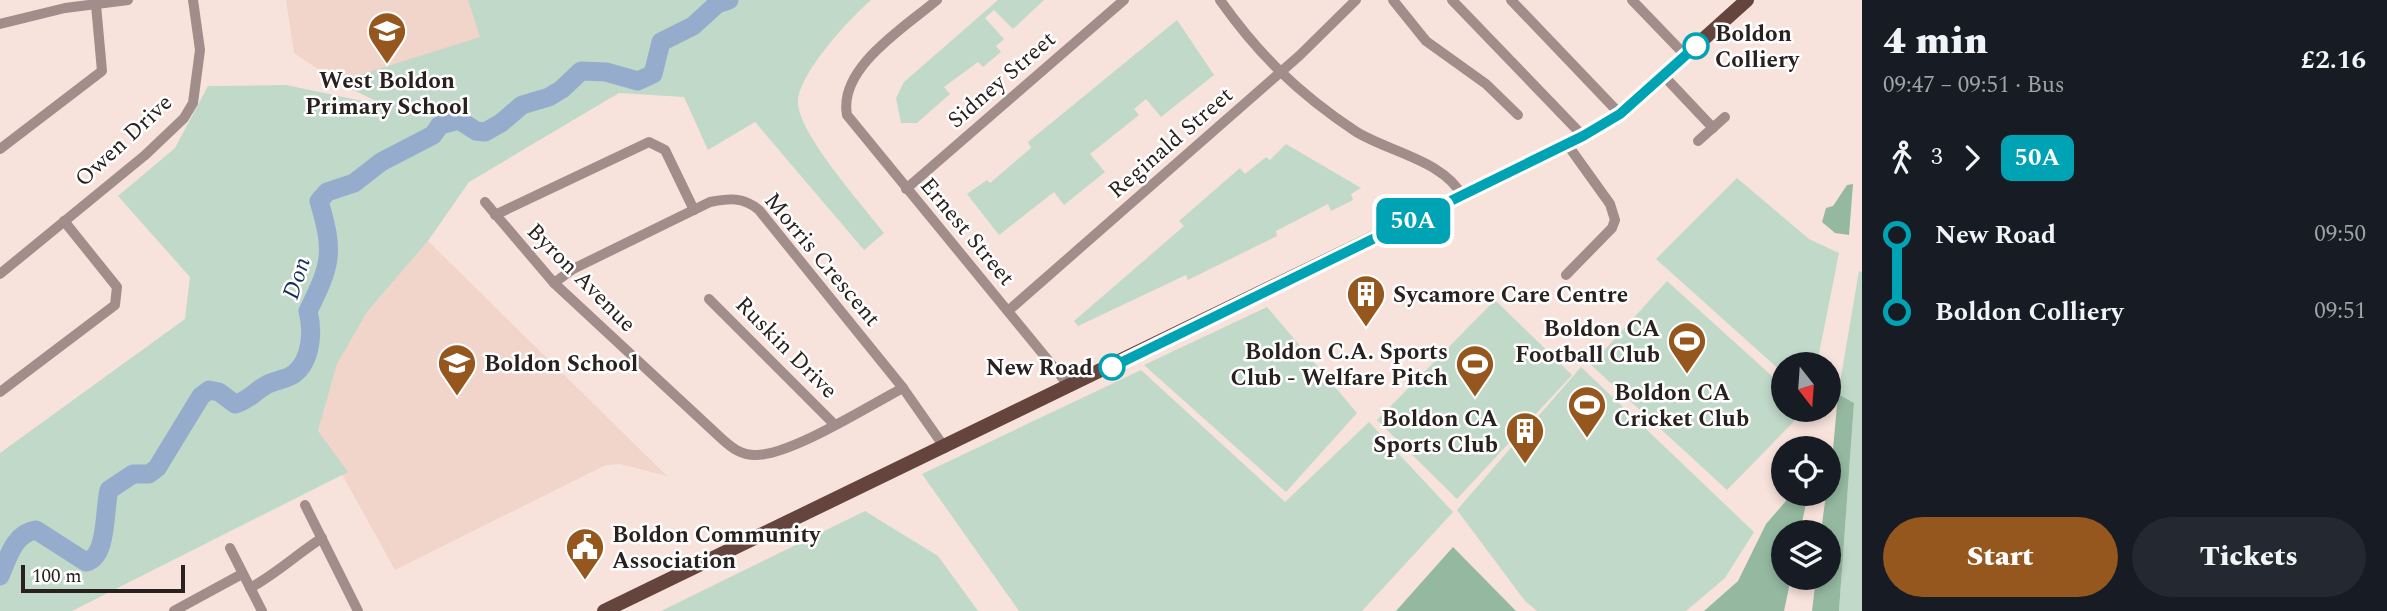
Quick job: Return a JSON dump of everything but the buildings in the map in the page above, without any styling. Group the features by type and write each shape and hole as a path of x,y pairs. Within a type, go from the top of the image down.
{"main road":[{"path":"604,611 1463,197 1583,136 1620,114 1748,0"}],"street":[{"path":"0,24 42,13 128,0"},
{"name":"Owen Drive","path":"0,274 144,156 184,117 193,103 200,50 193,0"},
{"name":"Ernest Street","path":"937,0 867,60 857,72 846,96 849,122 1070,387"},
{"name":"Sidney Street","path":"906,189 1124,0"},
{"path":"1220,0 1244,34 1279,74 1356,131 1450,177 1463,197"},
{"name":"Reginald Street","path":"1008,311 1279,74 1356,0"},
{"path":"1393,0 1426,41 1486,84 1518,116"},
{"path":"1452,0 1583,136"},
{"path":"1511,0 1620,114"},
{"path":"1632,0 1685,55"},
{"path":"0,149 102,71 96,5"},
{"path":"1663,75 1713,128"},
{"path":"1698,141 1725,117"},
{"path":"495,215 649,142 665,150 694,210"},
{"path":"1564,146 1610,204 1615,220 1612,229 1566,275"},
{"name":"Morris Crescent","path":"554,284 573,269 694,210 729,198 749,201 903,388 945,448"},
{"name":"Byron Avenue","path":"485,202 554,284 733,449 746,455 770,454 903,388"},
{"path":"0,392 115,305 117,287 64,221"},
{"name":"Ruskin Drive","path":"699,308 712,297 834,424"},
{"path":"305,505 358,611"},
{"path":"250,588 271,576 284,562 322,538"},
{"path":"230,548 262,611"},
{"path":"174,611 242,574"}],"shaded area":[{"name":"West Boldon Primary School","path":"286,0 570,0 390,107 337,82 294,53"},
{"name":"Boldon School","path":"428,241 667,476 620,464 606,465 395,570 318,431 337,363 367,312"}],"green space":[{"path":"468,0 871,0 826,48 806,78 798,104 802,118 821,152 884,233 864,250 755,122 708,150 684,97 619,93 469,182 428,241 367,312 337,364 318,431 348,472 72,611 0,611 0,453 185,319 190,277 118,196 175,148 208,86 286,85 386,106 337,82 480,37"},
{"path":"998,0 1044,0 1013,29 994,10 985,18 1004,39 996,46 1001,52 983,67 978,62 944,87 950,94 917,123 901,123 896,98 904,82"},
{"path":"1177,20 1214,75 1161,117 1146,99 1134,109 1139,115 1090,154 1105,172 1064,205 1054,192 999,235 967,194 987,180 990,183 1031,148 1028,142"},
{"path":"1286,144 1361,188 1351,194 1353,200 1331,211 1328,204 1276,231 1277,236 1188,280 1186,275 1078,326 1074,321 1184,226 1179,221 1240,168 1245,174 1266,157 1270,160"},
{"path":"1737,178 1809,239 1839,253 1819,352 1771,352 1771,362 1656,259"},
{"path":"1853,184 1849,235 1835,233 1822,222 1826,208 1833,206 1847,185"},
{"path":"1859,271 1862,272 1862,611 1839,611 1854,403 1841,396 1841,376"},
{"name":"Boldon CA Football Club","path":"1667,281 1771,375 1771,422 1793,422 1780,436 1771,436 1771,445 1727,490 1591,365"},
{"name":"Boldon C.A. Sports Club - Welfare Pitch","path":"1495,300 1572,375 1457,499 1377,420"},
{"path":"1267,307 1357,413 1286,492 1144,365"},
{"name":"Boldon CA Cricket Club","path":"1581,367 1754,532 1725,578 1686,611 1537,611 1525,601 1457,510"},
{"path":"1141,370 1285,502 1369,422 1453,512 1362,611 1019,611 922,474"},
{"path":"1841,396 1854,403 1841,583 1841,520 1823,520 1824,506 1841,506 1841,436 1834,436 1835,422 1841,422"},
{"path":"1782,506 1805,506 1803,520 1771,520 1771,590 1788,590 1784,611 1704,611 1738,581 1766,524"},
{"path":"865,511 938,556 978,611 661,611"},
{"path":"1453,547 1516,611 1396,611"},
{"path":"1815,590 1841,590 1839,611 1812,611"}],"waterway":[{"name":"Don","path":"0,576 17,541 28,532 36,530 86,562 93,558 102,542 109,490 133,474 149,474 157,468 201,396 209,390 219,392 235,404 268,384 291,376 300,368 310,344 308,311 322,281 328,257 327,233 319,201 327,192 354,183 381,162 433,135 440,125 459,120 476,131 485,132 501,123 522,105 549,97 562,89 581,71 606,72 638,81 653,74 661,42 693,26 717,4 729,0"}],"bus line":[{"name":"50A","path":"1112,367 1583,136 1620,114 1696,46"}],"place":[{"name":"Boldon Colliery","path":"1696,46"},
{"name":"West Boldon Primary School","path":"387,65"},
{"name":"Sycamore Care Centre","path":"1366,328"},
{"name":"New Road","path":"1112,367"},
{"name":"Boldon CA Football Club","path":"1687,375"},
{"name":"Boldon School","path":"457,397"},
{"name":"Boldon C.A. Sports Club - Welfare Pitch","path":"1475,398"},
{"name":"Boldon CA Cricket Club","path":"1587,439"},
{"name":"Boldon CA Sports Club","path":"1525,465"},
{"name":"Boldon Community Association","path":"585,581"}]}
